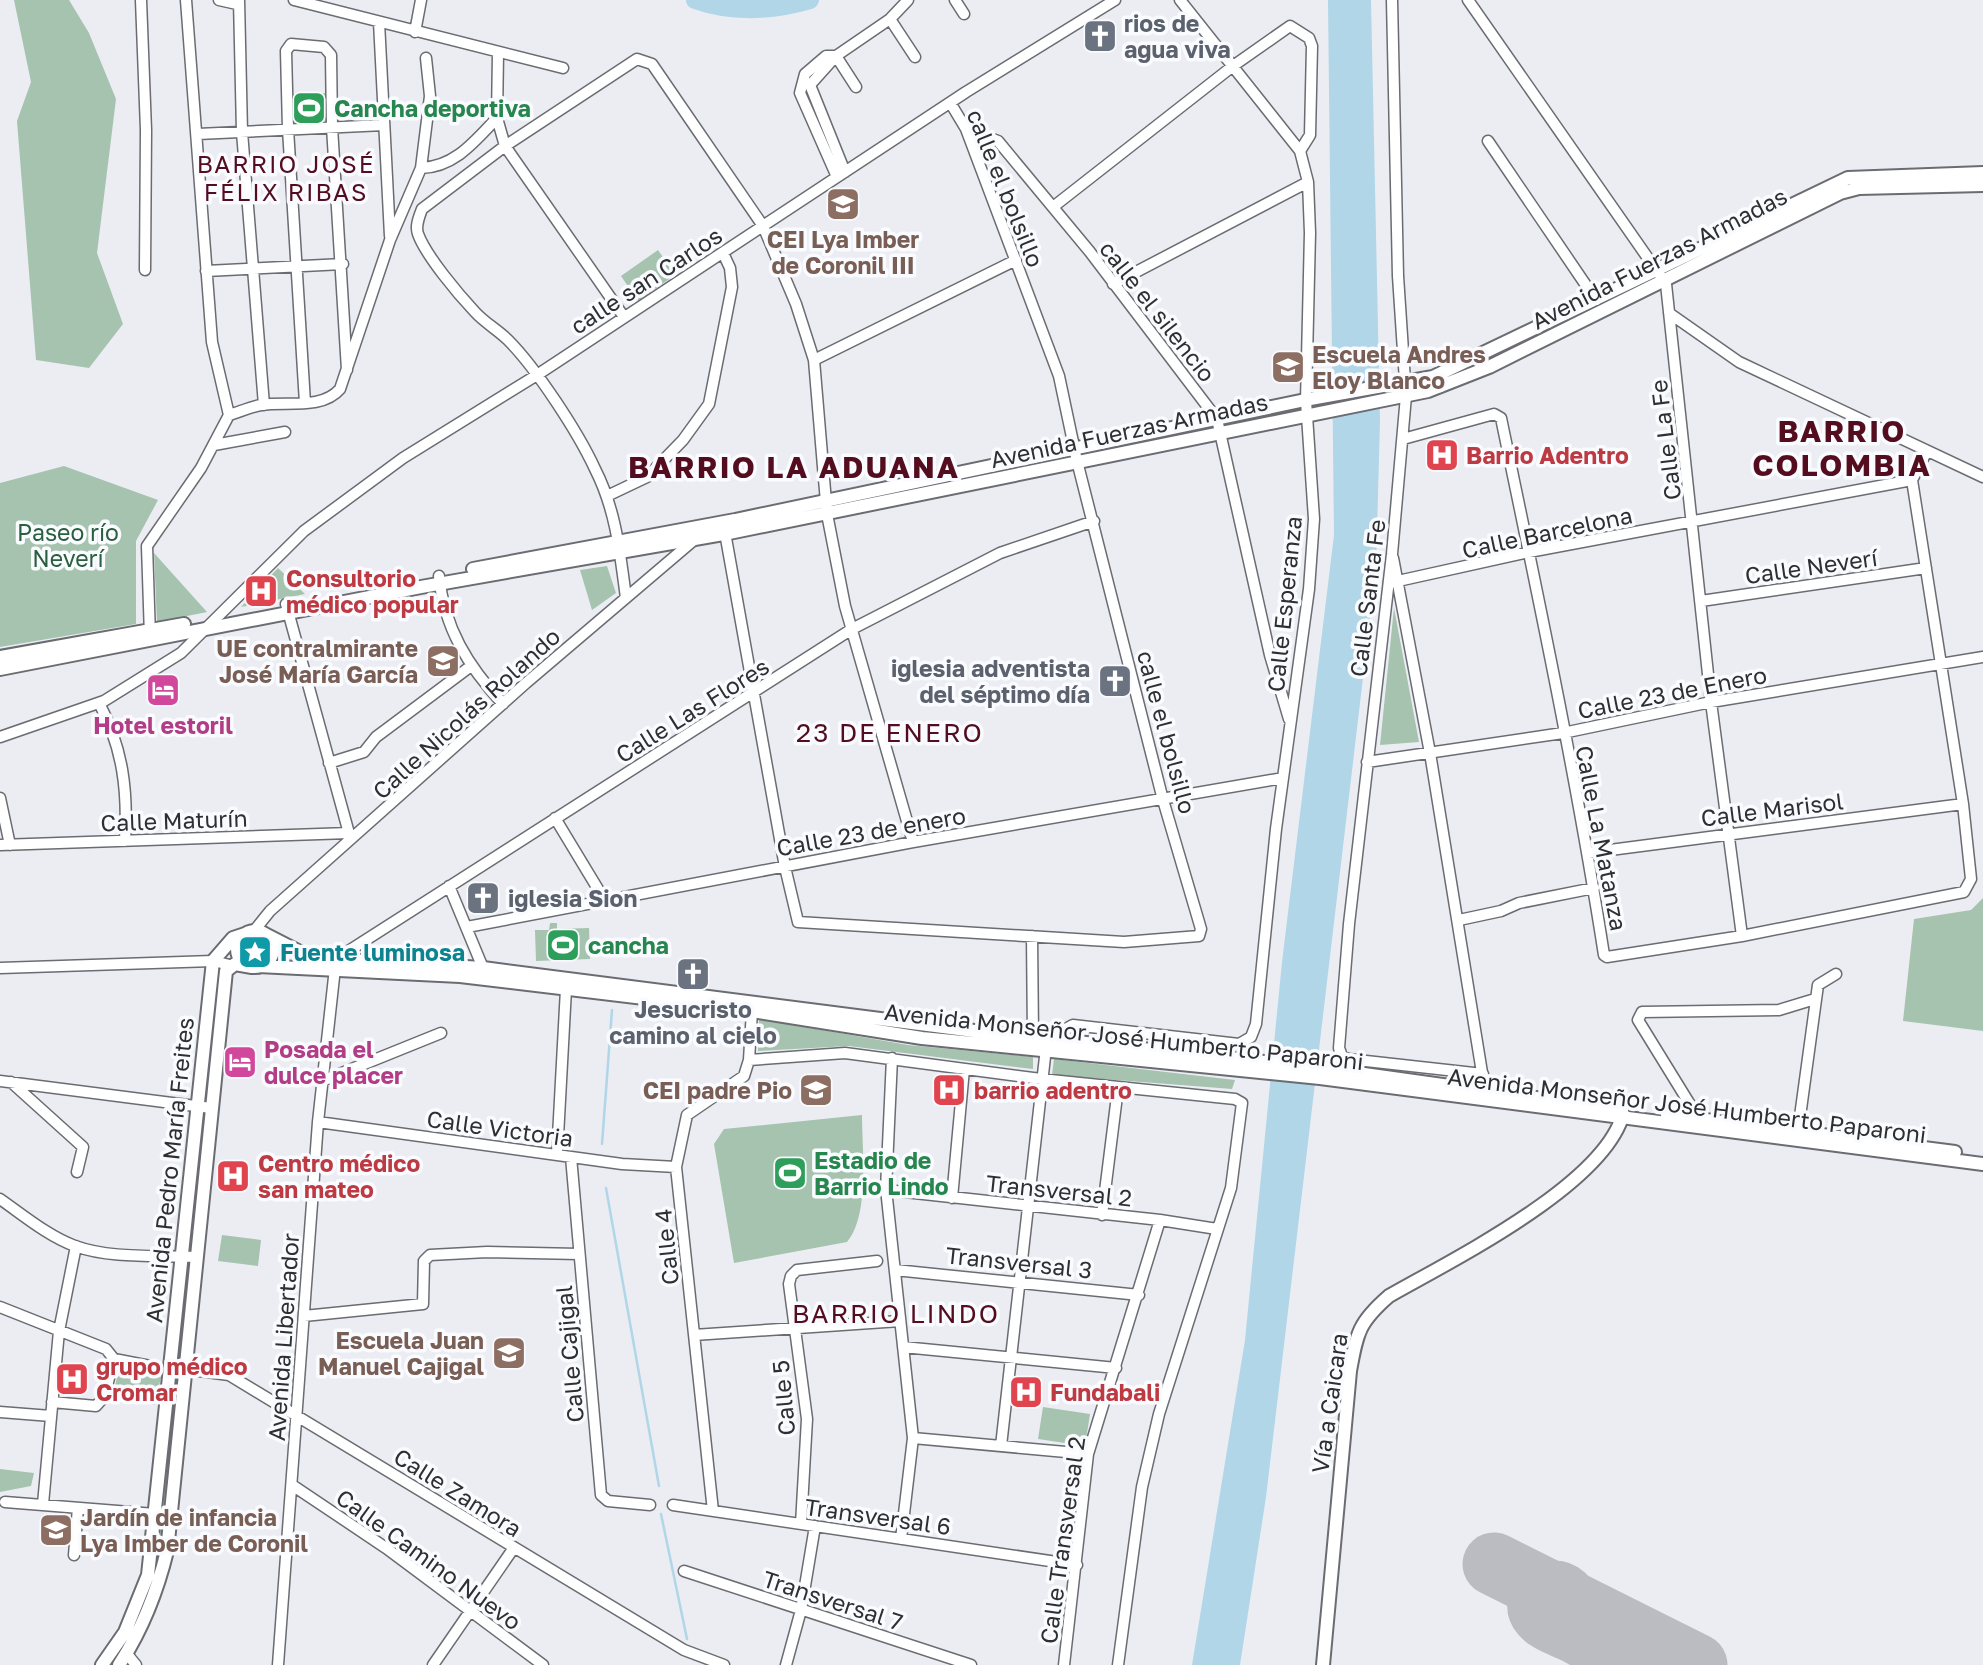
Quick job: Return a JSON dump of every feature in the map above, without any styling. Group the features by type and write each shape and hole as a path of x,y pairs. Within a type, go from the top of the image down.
{"street":[{"path":"141,0 146,130 145,270"},
{"path":"149,635 147,546 179,504 229,415 212,342 186,0"},
{"path":"219,0 238,2 242,132 264,405"},
{"path":"295,0 332,5 415,32 564,68"},
{"path":"415,32 421,0"},
{"path":"841,175 800,93 805,74 826,56 836,56 890,19 908,0"},
{"path":"955,0 964,14"},
{"name":"calle san Carlos","path":"218,617 304,531 403,458 537,375 841,175 1115,0"},
{"path":"1113,284 1308,182 1300,151 1180,0"},
{"name":"Calle Santa Fe","path":"1392,0 1403,439 1349,924 1339,1048 1342,1056 1483,1074"},
{"name":"Calle La Fe","path":"1468,0 1660,275 1669,313 1694,522 1711,702 1742,936"},
{"path":"890,19 915,57"},
{"path":"379,22 390,240"},
{"path":"1053,207 1285,27 1295,28 1309,38 1312,46 1310,135 1300,151"},
{"path":"305,403 288,130 286,51 291,44 324,47 330,51 347,370"},
{"path":"498,53 497,118 505,146 624,317"},
{"path":"836,56 856,87"},
{"path":"229,415 264,405 305,403 336,394 347,370 390,240 421,168 430,96 426,58"},
{"path":"626,598 619,546 607,496 594,467 537,375 508,340 476,313 417,233 422,209 505,146 632,60 644,60 652,64 763,226 796,304 814,360 827,507 852,629 913,842"},
{"name":"calle el bolsillo","path":"785,867 798,922 1124,942 1199,936 1201,929 1163,800 1076,455 1059,376 966,129 951,104"},
{"path":"421,168 437,167 451,162 497,118"},
{"path":"198,134 384,125"},
{"name":"calle el silencio","path":"966,129 998,141 1053,207 1217,419 1223,432 1270,655 1290,723"},
{"path":"1488,141 1596,300"},
{"name":"Avenida Fuerzas Armadas","path":"619,546 695,538 724,528 1076,455 1217,419 1308,400 1402,391 1451,383 1489,367 1847,178 1983,173"},
{"name":"Calle Esperanza","path":"1042,1042 1073,1026 1239,1044 1251,1037 1256,1024 1283,778 1309,589 1314,519 1308,400 1308,182"},
{"name":"Avenida Fuerzas Armadas","path":"1076,455 1223,432 1402,391 1454,369 1596,300 1660,275 1818,202 1851,190 1983,186"},
{"path":"607,496 647,477 683,440 709,404 732,287 730,268 723,253"},
{"path":"814,360 1016,260"},
{"path":"206,271 342,264"},
{"path":"1669,313 1740,362 1983,477"},
{"name":"Calle La Matanza","path":"1403,439 1494,414 1501,418 1607,957 1742,936 1964,892 1971,879 1963,804"},
{"path":"214,445 285,432"},
{"path":"1927,451 1912,481 1963,804"},
{"name":"Calle Barcelona","path":"1398,581 1529,552 1912,481"},
{"name":"Calle Las Flores","path":"335,964 449,886 755,694 852,629 1000,553 1094,521"},
{"name":"Avenida Fuerzas Armadas","path":"0,669 218,617 286,608 440,580 619,546 704,525 724,528"},
{"name":"Calle Nicolás Rolando","path":"255,933 270,911 350,837 695,538 704,525"},
{"path":"724,528 785,867"},
{"path":"1392,554 1459,920 1485,1091"},
{"name":"Calle Neverí","path":"1701,601 1926,569"},
{"path":"440,580 452,629 471,666 503,704"},
{"path":"286,608 350,837"},
{"name":"Avenida Fuerzas Armadas","path":"0,657 203,628 286,608"},
{"path":"0,737 99,703 170,661 218,617"},
{"name":"Calle 23 de Enero","path":"1367,762 1563,733 1711,702 1983,657"},
{"path":"330,763 364,751 376,737 471,666"},
{"path":"99,703 112,728 122,759 128,802 125,841"},
{"name":"Calle 23 de enero","path":"467,927 913,842 1283,778"},
{"path":"0,798 5,845"},
{"name":"Calle Marisol","path":"1587,853 1963,804"},
{"path":"555,818 604,899"},
{"name":"Calle Maturín","path":"5,845 350,837"},
{"path":"449,886 483,968"},
{"path":"1459,920 1501,912 1519,903 1594,888"},
{"path":"213,961 233,938 255,933"},
{"path":"255,933 272,949 268,960 255,966 242,962 237,951 239,940 255,933"},
{"name":"Avenida Monseñor José Humberto Paparoni","path":"255,933 335,964 752,1011 922,1038 1042,1042"},
{"path":"1001,1446 1041,1079 1042,1042 1032,936"},
{"path":"0,968 213,961 230,965"},
{"name":"Avenida Pedro María Freites","path":"102,1665 125,1632 148,1575 213,961"},
{"name":"Avenida Monseñor José Humberto Paparoni","path":"230,965 335,964 483,968 1042,1042 1485,1091 1623,1114 1699,1119 1983,1156"},
{"name":"Avenida Libertador","path":"278,1665 318,1122 335,964"},
{"name":"Avenida Pedro María Freites","path":"123,1659 159,1583 167,1551 211,1108 226,971 230,965"},
{"path":"1798,1131 1818,985 1836,974"},
{"path":"557,1155 566,989"},
{"path":"1699,1119 1639,1020 1642,1012 1779,1010 1815,999"},
{"path":"752,1011 749,1060 845,1053 1041,1079 1236,1099 1242,1103 1231,1188 1159,1414 1142,1487 1118,1665"},
{"path":"322,1081 441,1033"},
{"path":"892,1058 886,1189 913,1438 901,1539"},
{"name":"Calle 4","path":"713,1511 676,1167 687,1115 744,1076 749,1060"},
{"path":"952,1198 964,1069"},
{"name":"Avenida Monseñor José Humberto Paparoni","path":"1321,1073 1983,1164"},
{"path":"6,1081 211,1108"},
{"path":"6,1081 83,1147 76,1172"},
{"path":"1102,1215 1118,1088"},
{"name":"Vía a Caicara","path":"1323,1665 1350,1371 1358,1333 1367,1315 1389,1296 1551,1199 1580,1176 1611,1138 1623,1114"},
{"name":"Calle Victoria","path":"318,1122 570,1157 676,1167"},
{"name":"Calle Cajigal","path":"570,1157 601,1494 603,1500 650,1505"},
{"name":"Transversal 2","path":"896,1191 1160,1220 1217,1230"},
{"path":"0,1199 59,1239 76,1247 106,1252 195,1257"},
{"name":"Calle Transversal 2","path":"1064,1665 1088,1454 1160,1220"},
{"path":"43,1504 59,1331 76,1247"},
{"path":"304,1316 423,1304 424,1261 430,1255 579,1254"},
{"name":"Calle 5","path":"801,1524 807,1419 790,1276 797,1270 877,1261"},
{"name":"Transversal 3","path":"895,1270 1019,1280 1139,1295"},
{"path":"0,1307 106,1349 114,1359 150,1366"},
{"path":"694,1335 900,1321"},
{"path":"903,1347 1116,1368"},
{"path":"52,1402 96,1406 107,1390 114,1359"},
{"name":"Calle Zamora","path":"169,1367 229,1375 684,1650 724,1665"},
{"path":"0,1412 51,1416"},
{"path":"913,1438 1088,1454"},
{"name":"Calle Camino Nuevo","path":"292,1485 543,1665"},
{"path":"5,1502 155,1514"},
{"name":"Transversal 6","path":"673,1505 1077,1565"},
{"path":"74,1555 78,1508"},
{"path":"786,1665 800,1610 815,1525"},
{"path":"433,1665 513,1549"},
{"name":"Transversal 7","path":"684,1571 971,1665"},
{"path":"123,1659 136,1665"}],"green space":[{"path":"14,0 69,0 89,33 116,99 97,253 123,324 89,368 36,360 17,121 31,82"},
{"name":"Cancha deportiva","path":"325,93 326,121 292,122 291,95"},
{"path":"658,250 675,275 638,301 621,276"},
{"name":"Paseo río Neverí","path":"64,466 158,500 136,541 136,624 0,647 0,483"},
{"path":"154,553 207,612 157,622"},
{"path":"607,566 616,593 592,610 580,570"},
{"path":"278,568 305,594 241,607"},
{"path":"1394,608 1419,742 1380,745"},
{"path":"1983,898 1983,1031 1903,1021 1914,919 1971,910"},
{"name":"cancha","path":"550,923 557,923 557,929 589,928 590,959 536,961 535,930 549,930"},
{"path":"759,1019 908,1045 1033,1057 1033,1069 849,1046 758,1051"},
{"path":"1054,1059 1235,1080 1232,1089 1052,1075"},
{"name":"Estadio de Barrio Lindo","path":"862,1115 862,1199 859,1216 847,1242 734,1263 714,1144 724,1129"},
{"path":"222,1235 261,1240 258,1266 218,1261"},
{"path":"120,1364 161,1377 155,1405 113,1395"},
{"path":"1043,1407 1090,1414 1085,1446 1038,1439"},
{"path":"0,1469 34,1473 31,1486 0,1492"}],"water":[{"path":"1328,0 1371,0 1380,421 1376,568 1266,1497 1240,1665 1192,1665 1245,1340 1282,962 1334,535"}],"waterway":[{"path":"695,0 738,9 767,8 810,0"},
{"path":"602,1144 612,1010"},
{"path":"606,1188 659,1486"},
{"path":"661,1514 687,1639"}],"taxiway":[{"path":"1596,1615 1579,1585 1565,1575 1541,1576 1531,1583 1520,1602 1521,1614 1536,1633 1590,1660 1606,1665"},
{"path":"1612,1665 1653,1655 1671,1656 1694,1664"}],"runway":[{"path":"1494,1564 1696,1665"}],"place":[{"name":"rios de agua viva","path":"1100,36"},
{"name":"Cancha deportiva","path":"309,108"},
{"name":"CEI Lya Imber de Coronil III","path":"843,204"},
{"name":"Escuela Andres Eloy Blanco","path":"1288,367"},
{"name":"Barrio Adentro","path":"1442,455"},
{"name":"Consultorio médico popular","path":"261,591"},
{"name":"UE contralmirante José María García","path":"443,661"},
{"name":"iglesia adventista del séptimo día","path":"1115,681"},
{"name":"Hotel estoril","path":"163,690"},
{"name":"iglesia Sion","path":"483,898"},
{"name":"cancha","path":"563,945"},
{"name":"Fuente luminosa","path":"255,952"},
{"name":"Jesucristo camino al cielo","path":"693,974"},
{"name":"Posada el dulce placer","path":"240,1062"},
{"name":"CEI padre Pio","path":"816,1090"},
{"name":"barrio adentro","path":"949,1090"},
{"name":"Estadio de Barrio Lindo","path":"790,1173"},
{"name":"Centro médico san mateo","path":"233,1176"},
{"name":"Escuela Juan Manuel Cajigal","path":"509,1353"},
{"name":"grupo médico Cromar","path":"72,1379"},
{"name":"Fundabali","path":"1026,1392"},
{"name":"Jardín de infancia Lya Imber de Coronil","path":"56,1530"}],"district":[{"name":"BARRIO JOSÉ FÉLIX RIBAS","path":"286,177"},
{"name":"BARRIO COLOMBIA","path":"1842,448"},
{"name":"BARRIO LA ADUANA","path":"794,467"},
{"name":"23 DE ENERO","path":"890,732"},
{"name":"BARRIO LINDO","path":"896,1313"}]}
